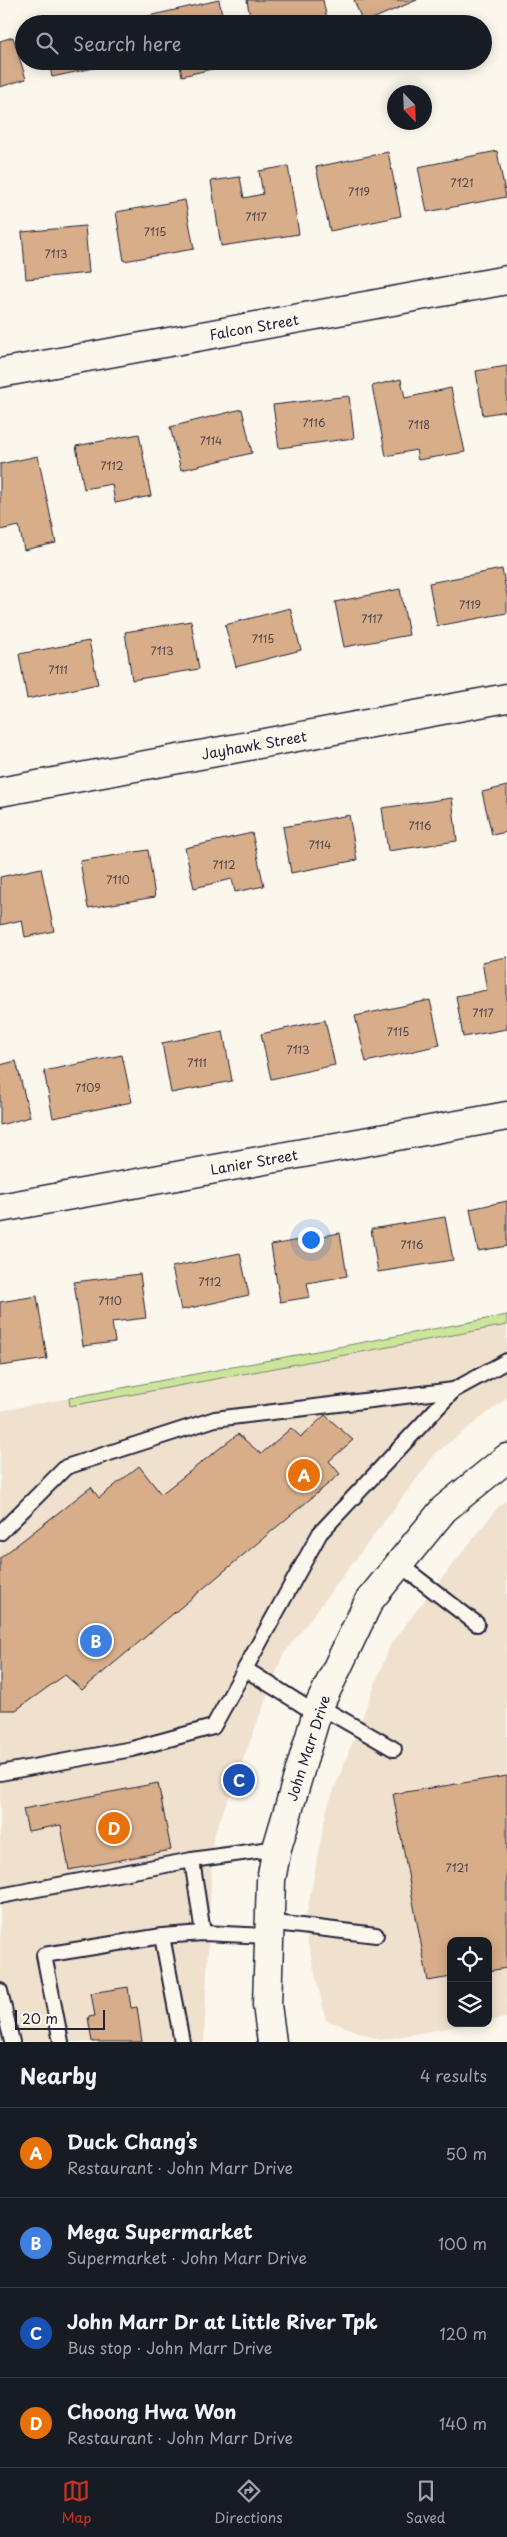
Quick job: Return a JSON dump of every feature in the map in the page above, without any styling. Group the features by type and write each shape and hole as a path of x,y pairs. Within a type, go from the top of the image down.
{"street":[{"name":"Falcon Street","path":"0,373 507,280"},
{"name":"Jayhawk Street","path":"0,792 507,698"},
{"name":"Lanier Street","path":"0,1208 507,1116"},
{"name":"John Marr Drive","path":"272,2042 267,2005 271,1880 277,1848 318,1710 369,1601 444,1510 507,1458"}],"lane":[{"path":"0,1773 132,1749 212,1727 320,1532 454,1390 507,1361"},
{"path":"0,1533 66,1467 215,1419 454,1390"},
{"path":"399,1564 478,1624"},
{"path":"245,1668 318,1710 394,1749"},
{"path":"0,1896 192,1860 277,1848"},
{"path":"192,1860 203,1933"},
{"path":"61,2042 44,1955 162,1936 268,1929 376,1935"},
{"path":"162,1936 182,2042"},
{"path":"0,1990 12,2042"}],"shaded area":[{"path":"507,1325 507,1398 437,1452 283,1655 213,1838 204,2042 0,2042 0,1411 69,1398 70,1406"},
{"path":"507,1500 507,2018 492,2020 492,1937 447,1937 447,2027 453,2027 380,2040 326,2020 304,1927 327,1808 391,1643 499,1506"}],"green space":[{"path":"507,1315 507,1325 70,1406 69,1398"}],"building":[{"path":"219,0 222,15 153,15"},
{"path":"247,0 323,0 326,15 250,15"},
{"path":"354,0 417,0 382,15 360,15"},
{"path":"13,37 15,43 15,70 23,70 26,79 0,87 0,41"},
{"path":"51,70 84,70 52,77"},
{"path":"181,70 208,70 182,76"},
{"path":"497,151 506,197 427,212 418,167"},
{"path":"388,152 401,216 330,231 316,167"},
{"path":"288,166 299,234 221,246 211,181 240,177 244,198 263,194 259,171"},
{"path":"185,200 194,249 124,261 116,212"},
{"path":"85,226 89,273 26,279 22,232"},
{"path":"507,366 507,411 483,415 476,371"},
{"path":"401,379 405,398 451,388 465,452 418,460 416,450 386,456 372,386"},
{"path":"349,396 354,438 279,448 273,405"},
{"path":"242,409 252,453 181,470 170,427"},
{"path":"139,434 151,496 115,503 112,484 84,489 76,446"},
{"path":"38,456 56,543 24,550 19,526 0,530 0,464"},
{"path":"502,569 507,595 507,613 437,626 429,583"},
{"path":"400,589 409,635 344,647 335,602"},
{"path":"290,608 301,650 236,667 225,625"},
{"path":"191,621 199,669 132,680 125,632"},
{"path":"89,641 98,684 27,699 19,654"},
{"path":"507,786 507,832 492,835 482,792"},
{"path":"452,798 457,841 388,851 382,808"},
{"path":"349,815 357,860 291,873 283,827"},
{"path":"252,833 264,886 235,892 232,879 194,888 185,848"},
{"path":"148,850 155,897 88,908 80,861"},
{"path":"41,868 54,931 25,937 22,920 0,925 0,877"},
{"path":"507,957 507,1029 463,1037 456,996 487,990 482,962"},
{"path":"430,1000 440,1045 366,1062 355,1016"},
{"path":"325,1020 335,1065 271,1079 261,1034"},
{"path":"223,1031 232,1081 171,1093 162,1043"},
{"path":"122,1055 132,1102 53,1118 44,1071"},
{"path":"16,1061 30,1117 0,1125 0,1065"},
{"path":"507,1201 507,1246 478,1251 470,1209"},
{"path":"445,1217 453,1260 378,1272 371,1229"},
{"path":"340,1233 347,1276 307,1283 310,1297 280,1302 271,1245"},
{"path":"240,1253 249,1295 181,1310 172,1267"},
{"path":"140,1274 146,1318 112,1322 115,1342 83,1346 74,1282"},
{"path":"37,1296 47,1359 0,1366 0,1302"},
{"path":"325,1415 353,1440 329,1461 340,1474 82,1690 65,1675 16,1710 0,1710 0,1558 91,1487 99,1498 139,1466 161,1494 238,1434 261,1454 291,1428 301,1437"},
{"path":"507,1776 507,1968 492,1970 492,1937 447,1937 447,1978 428,1981 393,1794"},
{"path":"158,1783 171,1850 69,1870 61,1825 28,1831 23,1809"},
{"path":"128,1987 131,2008 137,2007 142,2042 92,2042 88,2017 95,2016 91,1993"}],"place":[{"name":"Duck Chang’s","path":"304,1475"},
{"name":"Mega Supermarket","path":"96,1641"},
{"name":"John Marr Dr at Little River Tpk","path":"239,1780"},
{"name":"Choong Hwa Won","path":"114,1828"}]}
